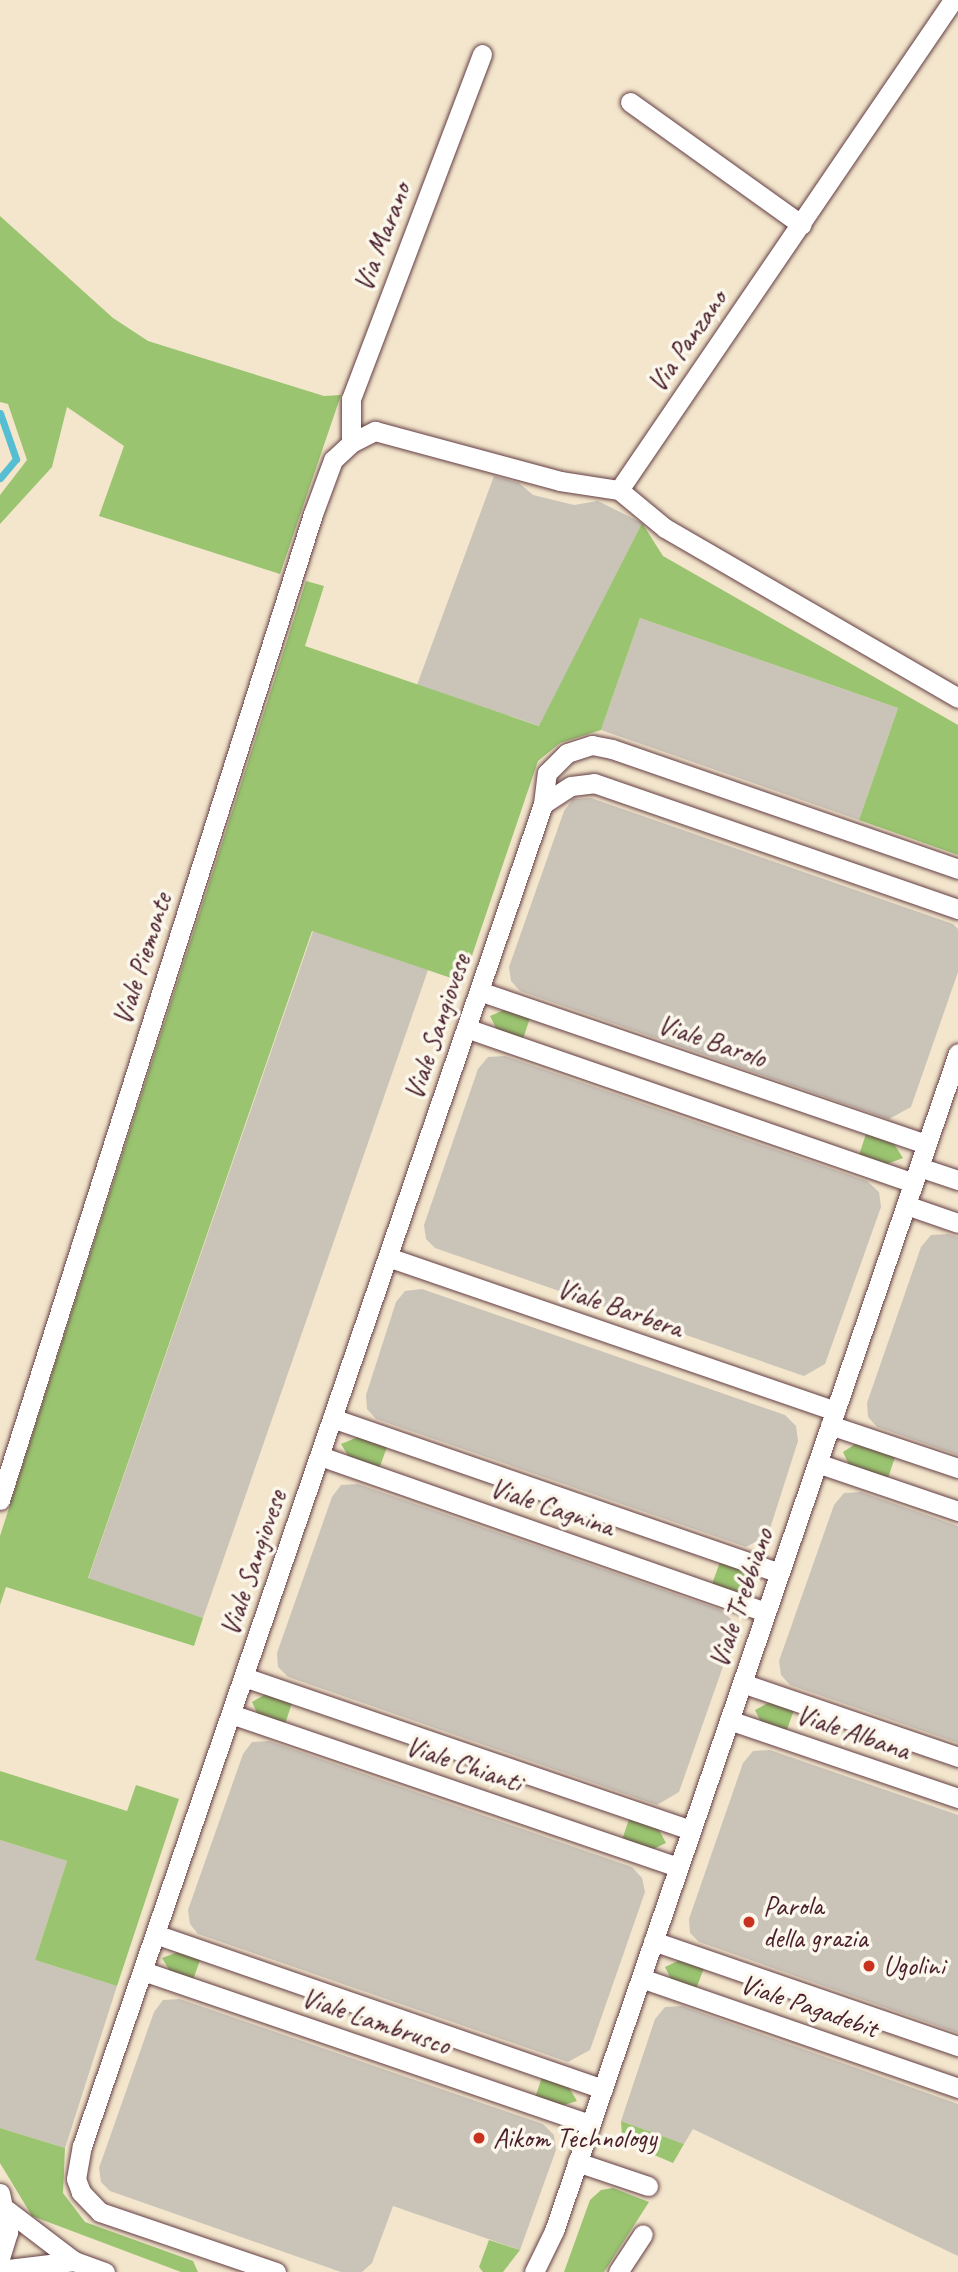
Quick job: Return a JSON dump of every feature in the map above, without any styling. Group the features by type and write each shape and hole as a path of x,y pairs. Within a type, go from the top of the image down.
{"street":[{"name":"Via Panzano","path":"619,490 953,0"},
{"name":"Via Marano","path":"351,443 351,399 482,54"},
{"path":"630,102 802,225"},
{"path":"351,443 375,431 560,481 619,490 665,528 958,698"},
{"name":"Viale Piemonte","path":"0,1500 313,514 333,460 351,443"},
{"name":"Viale Sangiovese","path":"276,2272 220,2263 100,2212 81,2192 76,2179 82,2146 543,804 547,773 567,753 592,745 958,869"},
{"path":"543,804 571,786 594,783 958,909"},
{"name":"Viale Barolo","path":"479,991 927,1144"},
{"path":"466,1028 916,1175 958,1180"},
{"name":"Viale Trebbiano","path":"534,2272 578,2162 958,1053"},
{"path":"906,1205 958,1223"},
{"name":"Viale Barbera","path":"388,1257 833,1418"},
{"name":"Viale Cagnina","path":"332,1418 779,1573"},
{"path":"833,1418 958,1468"},
{"name":"Viale Cagnina","path":"320,1456 766,1612"},
{"path":"817,1463 958,1511"},
{"name":"Viale Chianti","path":"244,1677 692,1830"},
{"name":"Viale Albana","path":"742,1683 958,1757"},
{"name":"Viale Chianti","path":"231,1714 679,1867"},
{"name":"Viale Albana","path":"729,1720 958,1798"},
{"name":"Viale Lambrusco","path":"155,1934 603,2088"},
{"name":"Viale Pagadebit","path":"653,1941 958,2046"},
{"name":"Viale Lambrusco","path":"143,1971 590,2124"},
{"name":"Viale Pagadebit","path":"641,1978 958,2088"},
{"path":"578,2162 648,2186"},
{"path":"0,2258 8,2232 4,2202"},
{"path":"4,2202 74,2261 105,2272"},
{"path":"618,2272 643,2234"},
{"path":"0,2270 74,2261"}],"shaded area":[{"path":"494,476 519,483 533,495 574,505 598,501 642,523 540,726 417,685"},
{"path":"640,618 898,708 859,820 601,730"},
{"path":"591,798 953,924 958,929 958,972 911,1107 889,1119 520,991 511,981 509,967 564,811 573,799"},
{"path":"313,931 428,970 203,1618 88,1579"},
{"path":"505,1056 867,1181 879,1192 881,1207 825,1364 804,1376 435,1248 426,1239 424,1225 478,1069 488,1057"},
{"path":"948,1234 958,1237 958,1455 877,1427 868,1417 867,1403 921,1247 931,1235"},
{"path":"422,1289 785,1415 796,1426 798,1441 768,1535 746,1547 376,1419 367,1409 366,1395 396,1302 405,1291"},
{"path":"358,1484 721,1610 732,1620 734,1635 679,1792 657,1805 288,1677 278,1667 277,1653 332,1497 341,1485"},
{"path":"861,1492 958,1526 958,1743 790,1685 781,1675 779,1661 834,1505 844,1493"},
{"path":"269,1741 632,1867 642,1878 645,1892 590,2050 568,2062 198,1934 190,1924 188,1910 243,1754 252,1742"},
{"path":"770,1750 958,1815 958,2033 699,1942 690,1933 689,1919 743,1763 753,1751"},
{"path":"0,1840 67,1861 35,1960 117,1986 65,2148 0,2128"},
{"path":"180,1999 543,2124 554,2135 556,2150 520,2250 393,2206 372,2263 362,2272 341,2272 110,2191 101,2182 99,2168 154,2012 163,2000"},
{"path":"682,2006 958,2104 958,2256 693,2129 684,2144 621,2121 655,2019 665,2007"}],"green space":[{"path":"0,216 113,318 148,341 324,396 341,395 280,574 99,516 124,446 67,407 52,467 0,524 0,495 27,460 8,404 0,402"},
{"path":"642,523 663,556 958,725 958,855 859,820 898,708 640,618 601,730 560,743 538,761 463,982 312,931 88,1578 203,1618 194,1646 6,1587 0,1605 0,1536 306,581 324,586 305,646 539,726"},
{"path":"504,1010 530,1018 523,1039 497,1030 490,1016"},
{"path":"866,1134 894,1144 903,1158 887,1164 859,1155"},
{"path":"358,1437 387,1447 379,1469 350,1459 341,1444"},
{"path":"857,1443 895,1457 888,1478 849,1465 843,1452"},
{"path":"720,1562 747,1571 755,1585 739,1593 712,1584"},
{"path":"266,1694 292,1703 285,1724 258,1715 252,1702"},
{"path":"770,1702 794,1710 786,1732 762,1724 755,1710"},
{"path":"0,1771 127,1811 136,1785 179,1799 117,1986 35,1960 67,1861 0,1840"},
{"path":"629,1819 658,1828 666,1843 651,1850 622,1840"},
{"path":"178,1952 200,1960 193,1980 171,1973 162,1958"},
{"path":"680,1960 704,1968 696,1989 672,1981 665,1967"},
{"path":"542,2077 568,2086 577,2101 561,2106 535,2098"},
{"path":"621,2121 684,2144 673,2163 631,2145 622,2135"},
{"path":"0,2128 65,2148 63,2193 85,2222 193,2261 198,2272 181,2272 32,2216 0,2163"},
{"path":"613,2188 649,2202 604,2272 564,2272 590,2200 601,2190"},
{"path":"489,2240 520,2250 503,2272 483,2272 479,2267"}],"waterway":[{"path":"0,413 16,459 0,478"}],"place":[{"name":"Parola della grazia","path":"749,1922"},
{"name":"Ugolini","path":"869,1966"},
{"name":"Aikom Technology","path":"479,2138"}]}
